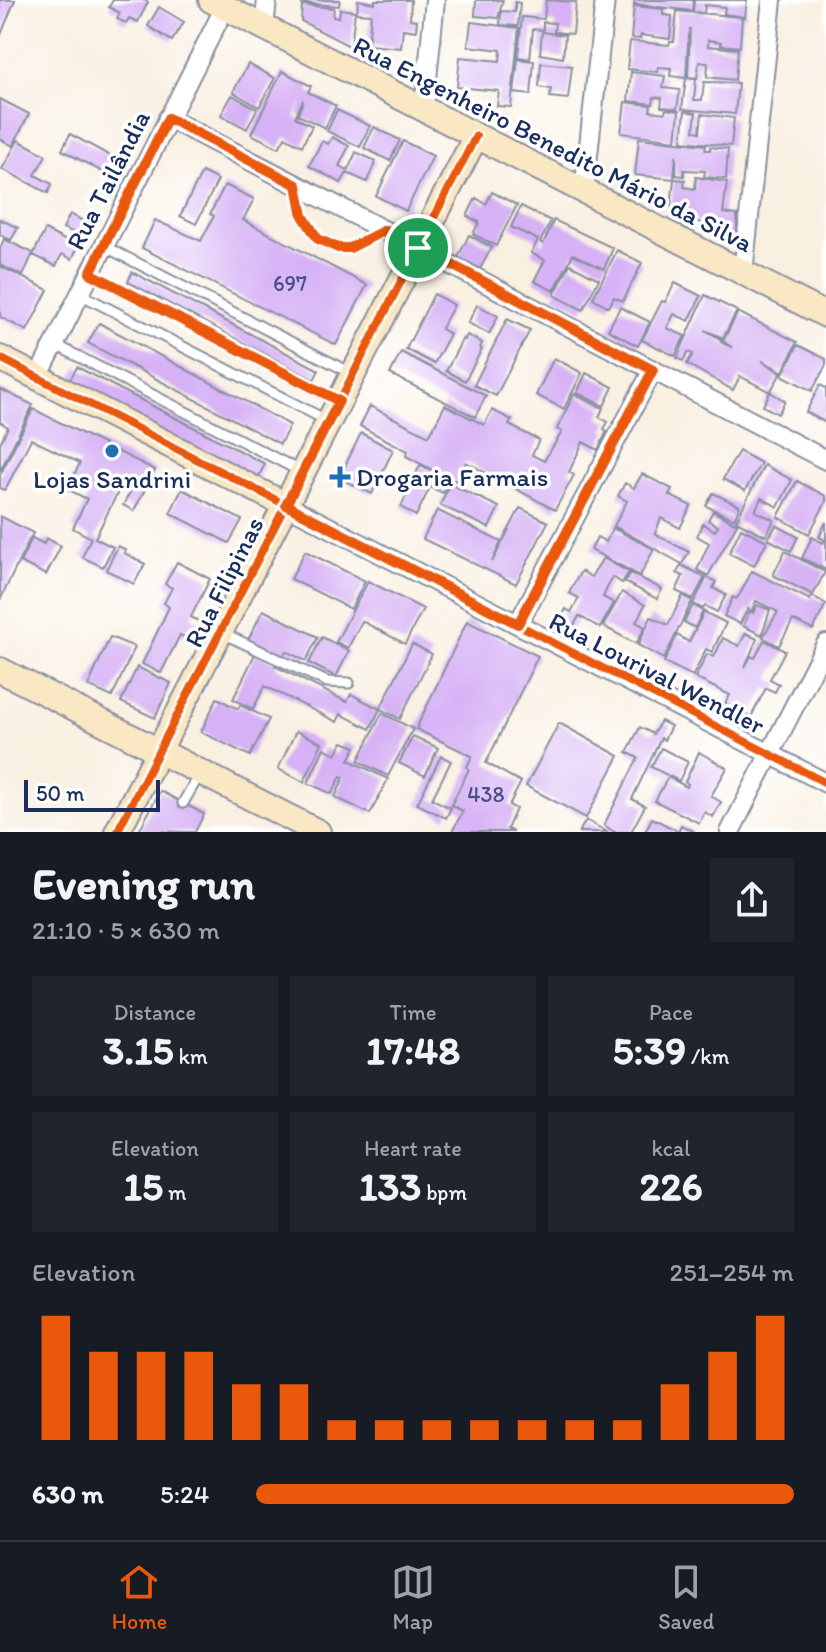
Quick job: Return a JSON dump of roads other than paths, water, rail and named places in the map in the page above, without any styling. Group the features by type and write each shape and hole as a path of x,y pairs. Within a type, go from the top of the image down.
{"street":[{"path":"264,27 267,0"},
{"path":"424,109 435,0"},
{"path":"584,191 605,0"},
{"path":"743,273 772,0"},
{"name":"Rua Engenheiro Benedito Mário da Silva","path":"218,3 826,315"},
{"name":"Rua Tailândia","path":"38,377 168,118 218,3"},
{"path":"168,118 826,460"},
{"name":"Rua Filipinas","path":"117,832 476,136"},
{"name":"Rua Lourival Wendler","path":"0,358 826,783"},
{"path":"518,624 653,370"},
{"path":"730,832 826,644"},
{"path":"0,670 318,832"}],"lane":[{"path":"297,185 303,216 318,239 338,248 350,248 385,230"},
{"path":"104,246 353,374"},
{"path":"90,273 334,412"},
{"path":"80,294 334,412"},
{"path":"54,344 302,472"},
{"path":"220,632 327,682 349,683"},
{"path":"183,803 200,772"}],"place":[{"name":"Lojas Sandrini","path":"112,451"},
{"name":"Drogaria Farmais","path":"340,477"}]}
